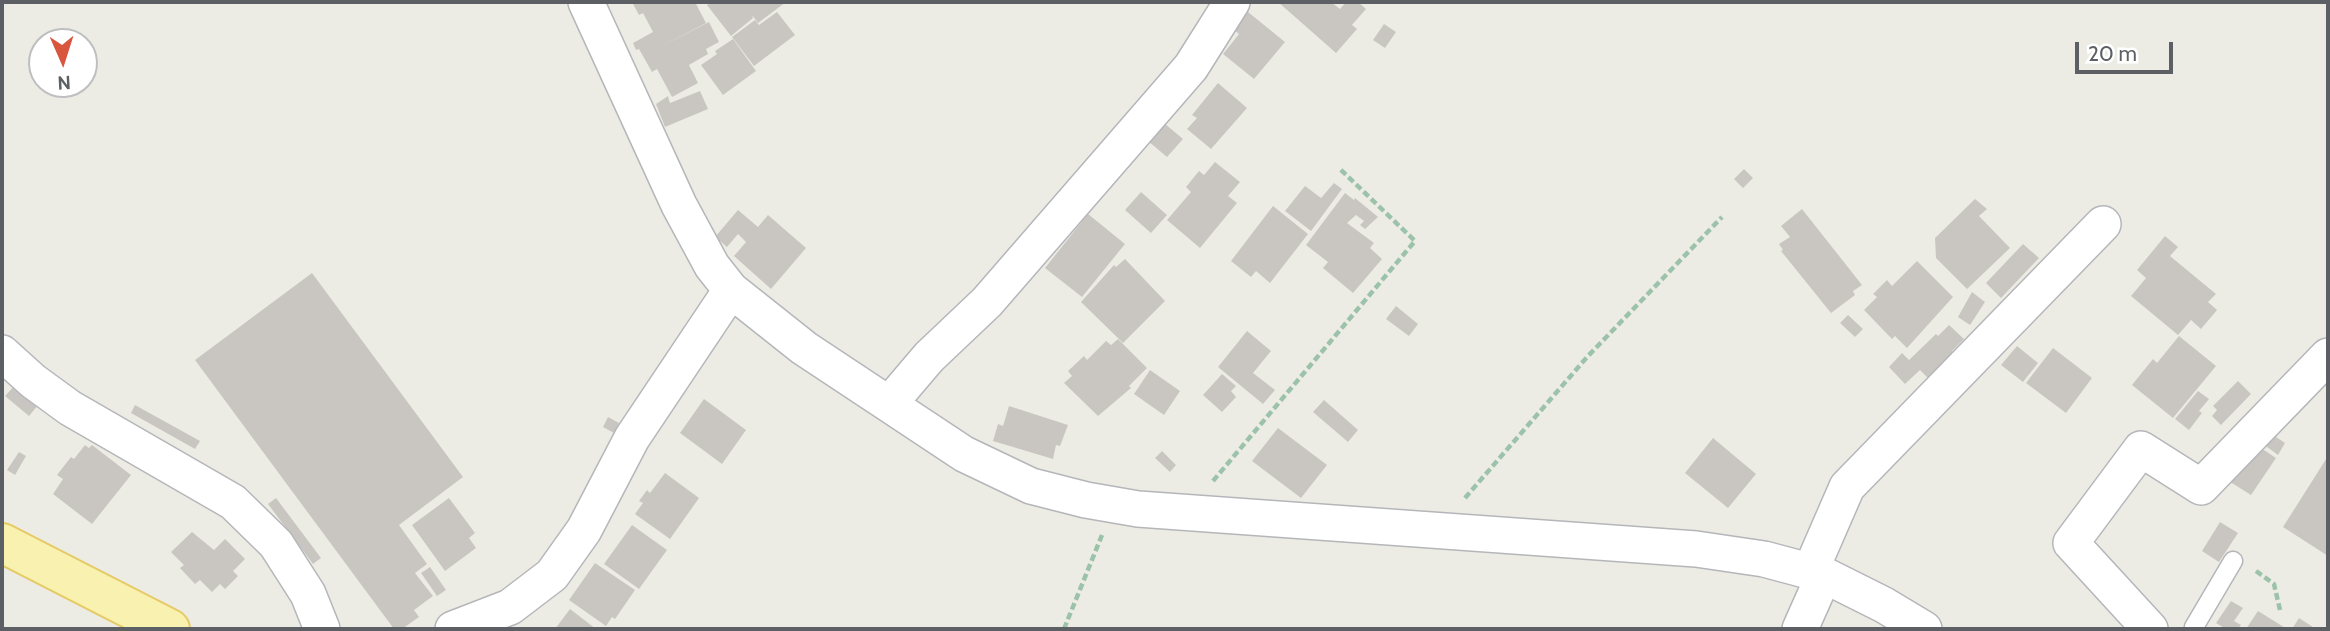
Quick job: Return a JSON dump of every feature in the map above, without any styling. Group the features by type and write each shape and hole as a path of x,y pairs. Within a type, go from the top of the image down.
{"main road":[{"path":"2,543 170,629"}],"street":[{"path":"586,2 678,205 712,266 731,290 804,348 964,454 1031,486 1138,509 1696,549 1764,559 1817,574 1884,605 1924,629"},
{"path":"889,404 929,357 988,302 1182,77 1231,2"},
{"path":"1800,629 1847,487 2103,224"},
{"path":"453,629 510,607 552,575 584,530 632,438 731,290"},
{"path":"2,353 33,381 70,408 233,502 276,544 308,594 322,629"},
{"path":"2150,629 2071,543 2141,449 2201,487 2328,356"}],"lane":[{"path":"2195,629 2233,561"}],"path":[{"path":"1204,514 1203,492 1415,241 1339,168"},
{"path":"1445,531 1452,512 1579,367 1722,217"},
{"path":"1064,629 1114,505"},
{"path":"2233,561 2249,566 2274,584 2280,610"}],"building":[{"path":"632,2 695,2 706,23 660,47 709,22 719,42 706,49 708,54 689,65 698,83 672,97 657,69 652,72 633,43 653,32 643,13 639,15"},
{"path":"711,2 786,2 758,23 752,15 753,18 731,36 707,5"},
{"path":"1278,2 1331,2 1340,9 1346,2 1358,2 1366,9 1352,25 1357,29 1336,53"},
{"path":"777,12 795,35 754,66 732,37 755,20 759,25"},
{"path":"1248,12 1285,42 1254,79 1223,54 1239,34 1234,30"},
{"path":"1384,24 1396,32 1385,48 1373,40"},
{"path":"733,39 756,71 723,95 701,65"},
{"path":"1218,83 1247,108 1211,149 1187,129 1197,118 1192,115"},
{"path":"700,91 708,109 665,127 656,104 668,96 670,103"},
{"path":"1164,123 1183,139 1167,157 1148,141"},
{"path":"1215,162 1240,182 1228,196 1237,203 1200,248 1167,220 1191,192 1186,187 1199,171 1204,175"},
{"path":"1744,169 1753,178 1743,188 1734,179"},
{"path":"1334,183 1342,189 1311,231 1285,211 1305,186 1321,198"},
{"path":"1141,192 1167,215 1151,233 1125,210"},
{"path":"1345,193 1378,217 1365,229 1360,225 1364,221 1356,215 1347,223 1374,243 1370,248 1382,259 1353,293 1323,268 1328,262 1306,245"},
{"path":"1975,199 1987,209 1979,216 2010,248 1967,289 1936,258 1935,238"},
{"path":"1273,206 1308,234 1270,283 1256,271 1251,277 1231,261"},
{"path":"1802,209 1862,285 1853,291 1855,295 1831,313 1781,251 1783,250 1779,244 1790,237 1781,226"},
{"path":"738,210 758,227 768,215 806,248 771,289 734,256 746,242 738,234 727,247 715,237"},
{"path":"1088,214 1125,244 1082,297 1045,268"},
{"path":"2165,236 2178,247 2170,256 2216,294 2208,302 2217,310 2201,329 2191,320 2178,335 2131,296 2146,278 2137,270"},
{"path":"2023,244 2039,258 2001,298 1986,283"},
{"path":"1125,259 1165,301 1123,343 1081,302 1114,265 1116,267"},
{"path":"1917,261 1953,297 1907,348 1895,336 1892,339 1864,310 1877,297 1873,294 1887,280 1892,286"},
{"path":"312,273 463,477 399,525 427,564 415,573 433,596 414,610 419,617 402,629 394,629 195,360"},
{"path":"1972,292 1985,302 1970,325 1958,317"},
{"path":"1396,306 1418,324 1409,336 1386,319"},
{"path":"1848,315 1863,329 1855,337 1840,323"},
{"path":"1949,325 1964,339 1952,351 1956,355 1930,380 1920,370 1905,384 1889,367 1902,353 1909,360"},
{"path":"1247,331 1271,351 1253,373 1275,390 1263,404 1218,367"},
{"path":"2179,336 2216,366 2173,418 2132,385 2153,359 2157,363"},
{"path":"1118,339 1147,368 1129,386 1131,388 1098,416 1064,383 1072,376 1068,371 1084,356 1087,360 1106,341 1111,345"},
{"path":"2017,346 2038,363 2023,382 2001,365"},
{"path":"2053,348 2092,378 2066,413 2026,383"},
{"path":"1150,370 1180,391 1164,415 1134,394"},
{"path":"1222,374 1236,386 1231,391 1236,397 1222,412 1203,395"},
{"path":"2238,381 2251,394 2221,425 2212,416 2217,410 2213,406"},
{"path":"16,384 39,404 29,416 5,396"},
{"path":"2198,391 2209,399 2189,430 2175,419"},
{"path":"704,399 746,430 722,464 680,433"},
{"path":"1324,400 1358,430 1348,442 1313,412"},
{"path":"135,405 200,441 195,449 131,413"},
{"path":"1009,406 1068,425 1060,446 1056,445 1053,459 993,441 998,424 1003,426"},
{"path":"608,417 619,423 614,433 603,427"},
{"path":"1278,428 1327,465 1301,498 1252,461"},
{"path":"2267,431 2285,443 2278,455 2259,441"},
{"path":"1713,438 1756,474 1728,508 1685,473"},
{"path":"2255,444 2276,458 2251,495 2224,478"},
{"path":"85,445 89,448 92,445 131,475 92,524 53,494 63,479 57,475"},
{"path":"1162,451 1176,465 1170,472 1155,458"},
{"path":"19,452 26,456 15,475 7,470"},
{"path":"2328,456 2328,556 2283,527"},
{"path":"665,473 699,498 670,539 635,514 643,503 639,501 647,490 650,493"},
{"path":"276,498 321,558 313,564 268,504"},
{"path":"449,498 475,533 469,538 476,548 445,571 412,525"},
{"path":"2220,522 2238,533 2219,562 2202,551"},
{"path":"632,525 667,550 639,589 604,564"},
{"path":"192,532 214,550 225,539 245,559 233,571 238,576 225,589 220,584 212,592 200,580 195,584 180,568 184,565 171,552"},
{"path":"595,563 635,590 615,619 612,617 606,626 569,600"},
{"path":"430,567 446,590 437,596 421,573"},
{"path":"2231,601 2243,608 2234,621 2241,625 2238,629 2226,629 2216,623"},
{"path":"570,609 596,629 555,629"},
{"path":"2258,611 2287,629 2246,629"},
{"path":"2299,618 2316,629 2292,629"}]}
